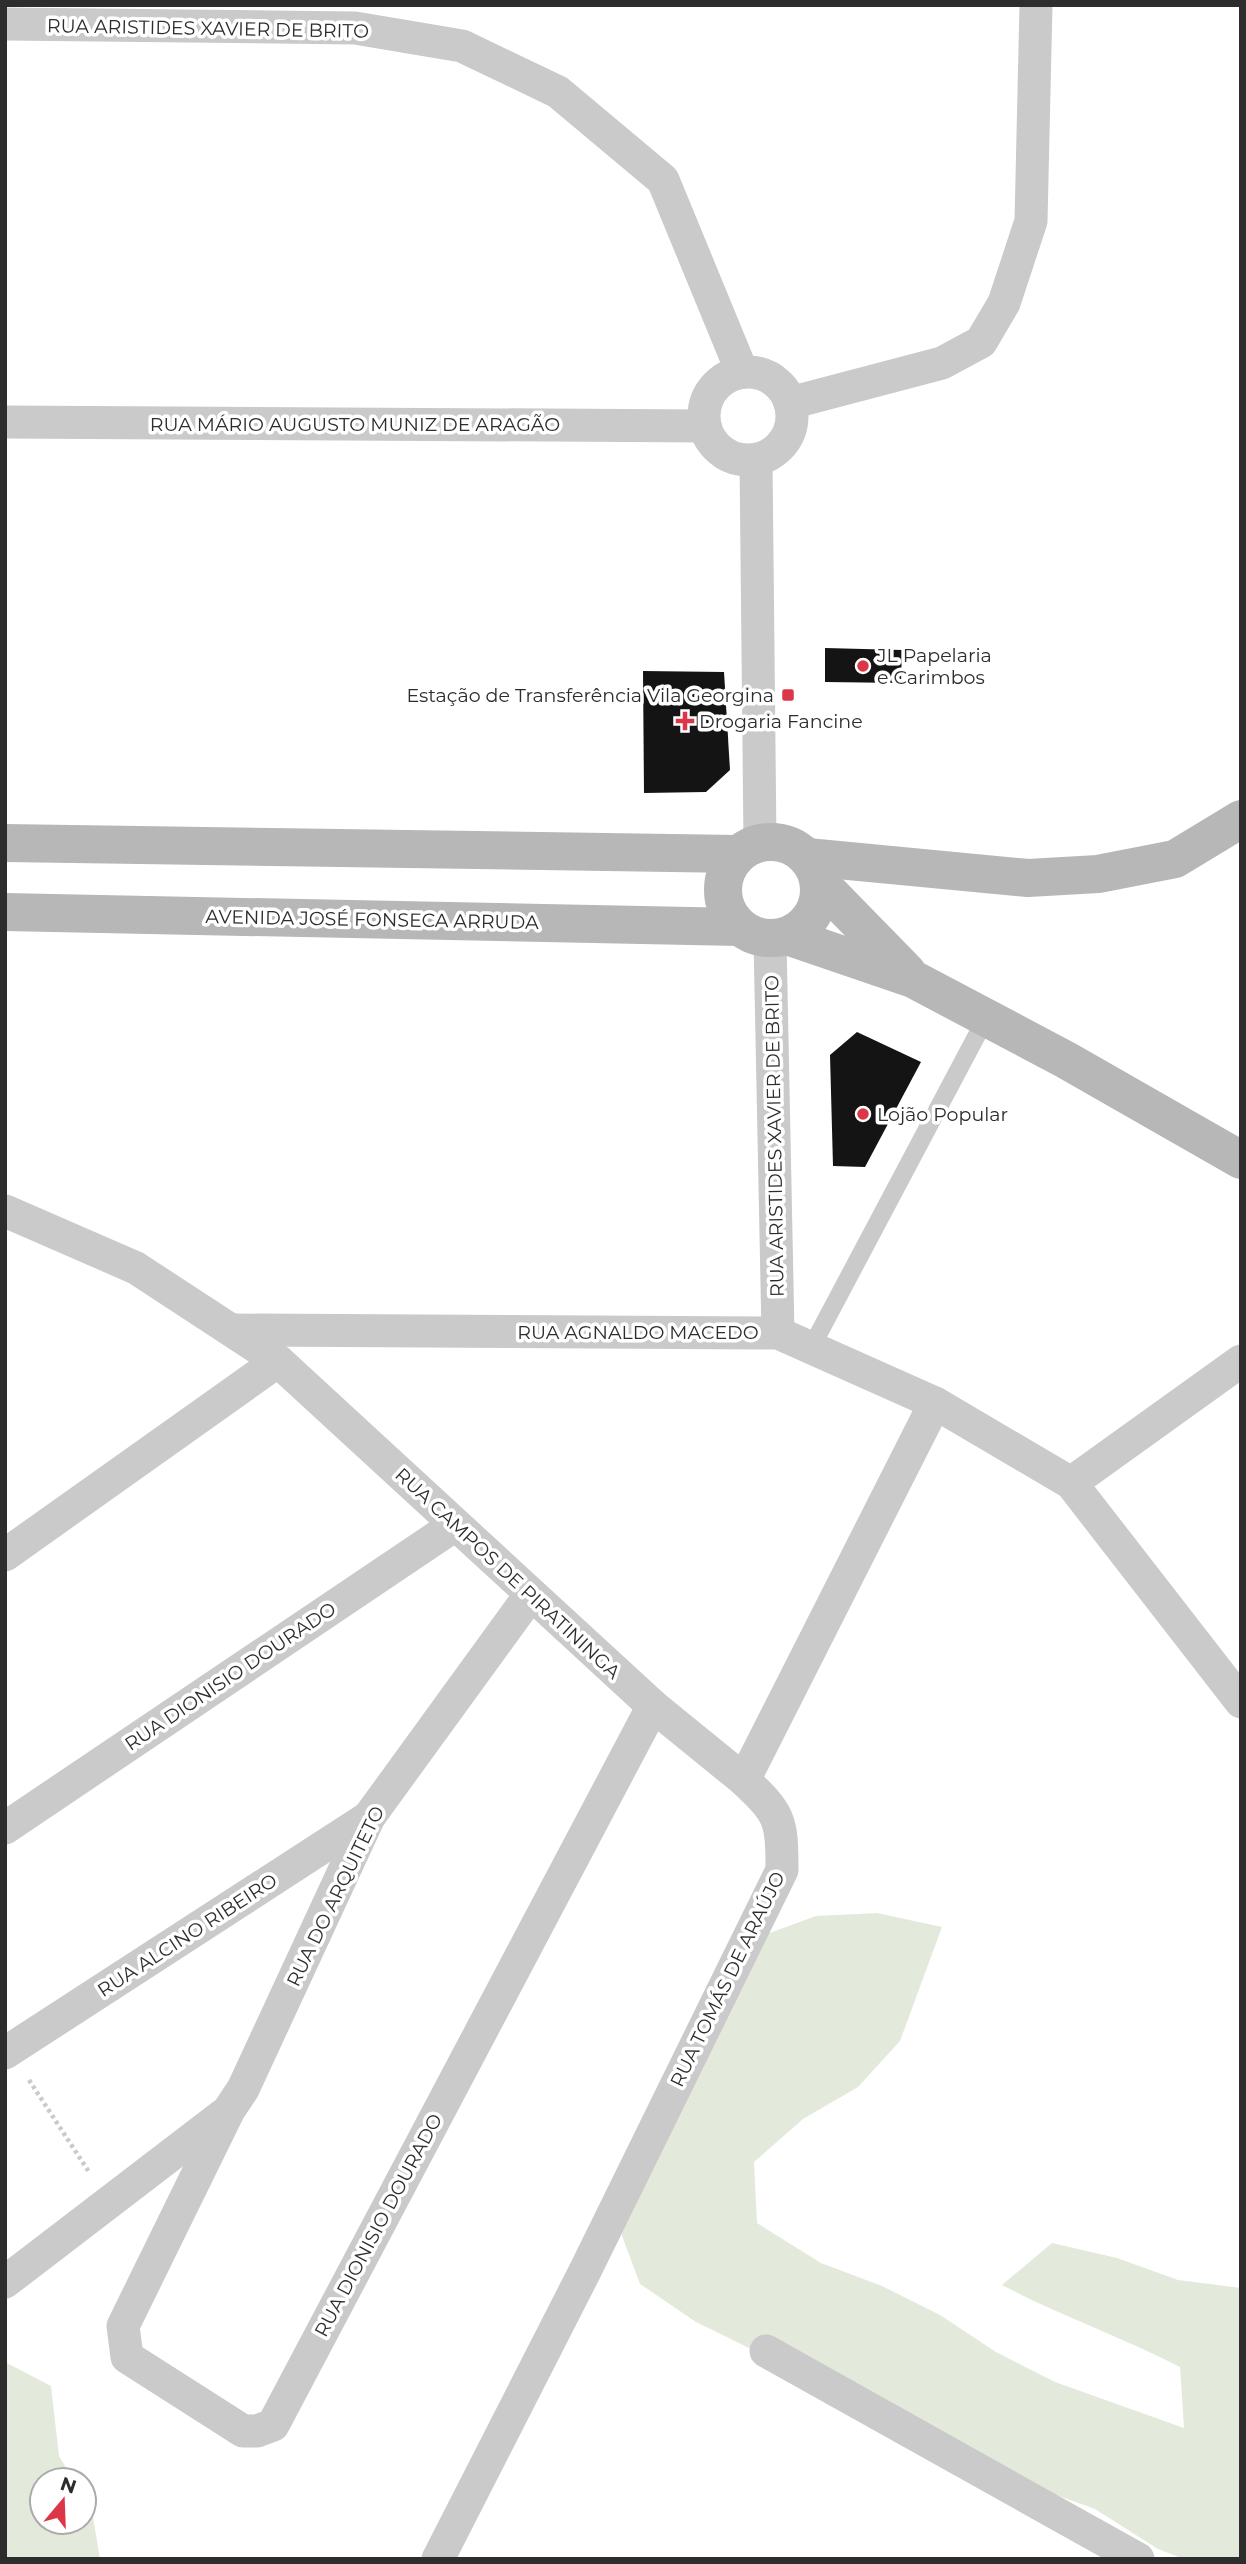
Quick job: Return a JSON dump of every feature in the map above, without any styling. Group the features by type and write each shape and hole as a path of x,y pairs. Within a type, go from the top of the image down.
{"main road":[{"path":"813,870 1028,878 1098,874 1175,859 1241,819"},
{"path":"5,844 748,848 785,844 813,870 914,979 1241,1160"},
{"path":"748,848 725,871 722,891 726,911 766,935 808,924 818,905 813,870"},
{"name":"AVENIDA JOSÉ FONSECA ARRUDA","path":"5,912 766,935 914,979"}],"street":[{"path":"790,403 942,363 981,342 1004,303 1031,221 1036,5"},
{"name":"RUA ARISTIDES XAVIER DE BRITO","path":"5,24 355,28 463,46 558,92 663,180 742,372"},
{"path":"742,372 757,373 771,379 790,403 792,417 789,432 781,445 756,460 742,461 717,448 708,437 704,409 716,385 742,372"},
{"name":"RUA MÁRIO AUGUSTO MUNIZ DE ARAGÃO","path":"5,422 705,426"},
{"path":"748,848 756,460"},
{"name":"RUA ARISTIDES XAVIER DE BRITO","path":"766,935 778,1333"},
{"path":"5,1211 136,1268 232,1330"},
{"name":"RUA AGNALDO MACEDO","path":"232,1330 778,1333 935,1404 1071,1483 1241,1702"},
{"name":"RUA CAMPOS DE PIRATININGA","path":"232,1330 278,1361 653,1706 744,1780"},
{"path":"5,1555 278,1361"},
{"path":"1071,1483 1241,1362"},
{"path":"744,1780 935,1404"},
{"name":"RUA DIONISIO DOURADO","path":"5,1828 456,1525"},
{"name":"RUA DO ARQUITETO","path":"195,2182 229,2110 243,2089 369,1817 531,1594"},
{"name":"RUA DIONISIO DOURADO","path":"195,2182 123,2326 122,2341 127,2357 243,2431 257,2431 273,2425 653,1706"},
{"name":"RUA TOMÁS DE ARAÚJO","path":"438,2559 585,2271 782,1870 782,1836 772,1807 744,1780"},
{"name":"RUA ALCINO RIBEIRO","path":"8,2052 369,1817"},
{"path":"5,2282 229,2110"},
{"path":"766,2351 1138,2559"}],"lane":[{"path":"811,1348 986,1017"}],"path":[{"path":"8,2052 109,2202"}],"green space":[{"path":"877,1913 942,1927 900,2041 858,2087 803,2119 754,2162 757,2223 821,2263 882,2286 940,2315 996,2352 1055,2382 1184,2428 1180,2367 1002,2285 1052,2243 1117,2258 1178,2280 1241,2288 1241,2559 1184,2559 1158,2549 1095,2509 1034,2487 696,2322 640,2284 618,2225 756,1938 816,1916"},
{"path":"5,2362 51,2386 59,2456 65,2466 28,2466 28,2536 96,2536 100,2559 5,2559"}],"building":[{"name":"JL Papelaria e Carimbos","path":"825,648 902,650 901,683 825,682"},
{"name":"Drogaria Fancine","path":"643,671 724,672 730,770 706,792 644,793"},
{"name":"Lojão Popular","path":"857,1032 921,1062 865,1167 833,1166 830,1055"}],"place":[{"name":"JL Papelaria e Carimbos","path":"863,666"},
{"name":"Estação de Transferência Vila Georgina","path":"788,695"},
{"name":"Drogaria Fancine","path":"685,721"},
{"name":"Lojão Popular","path":"863,1114"}]}
